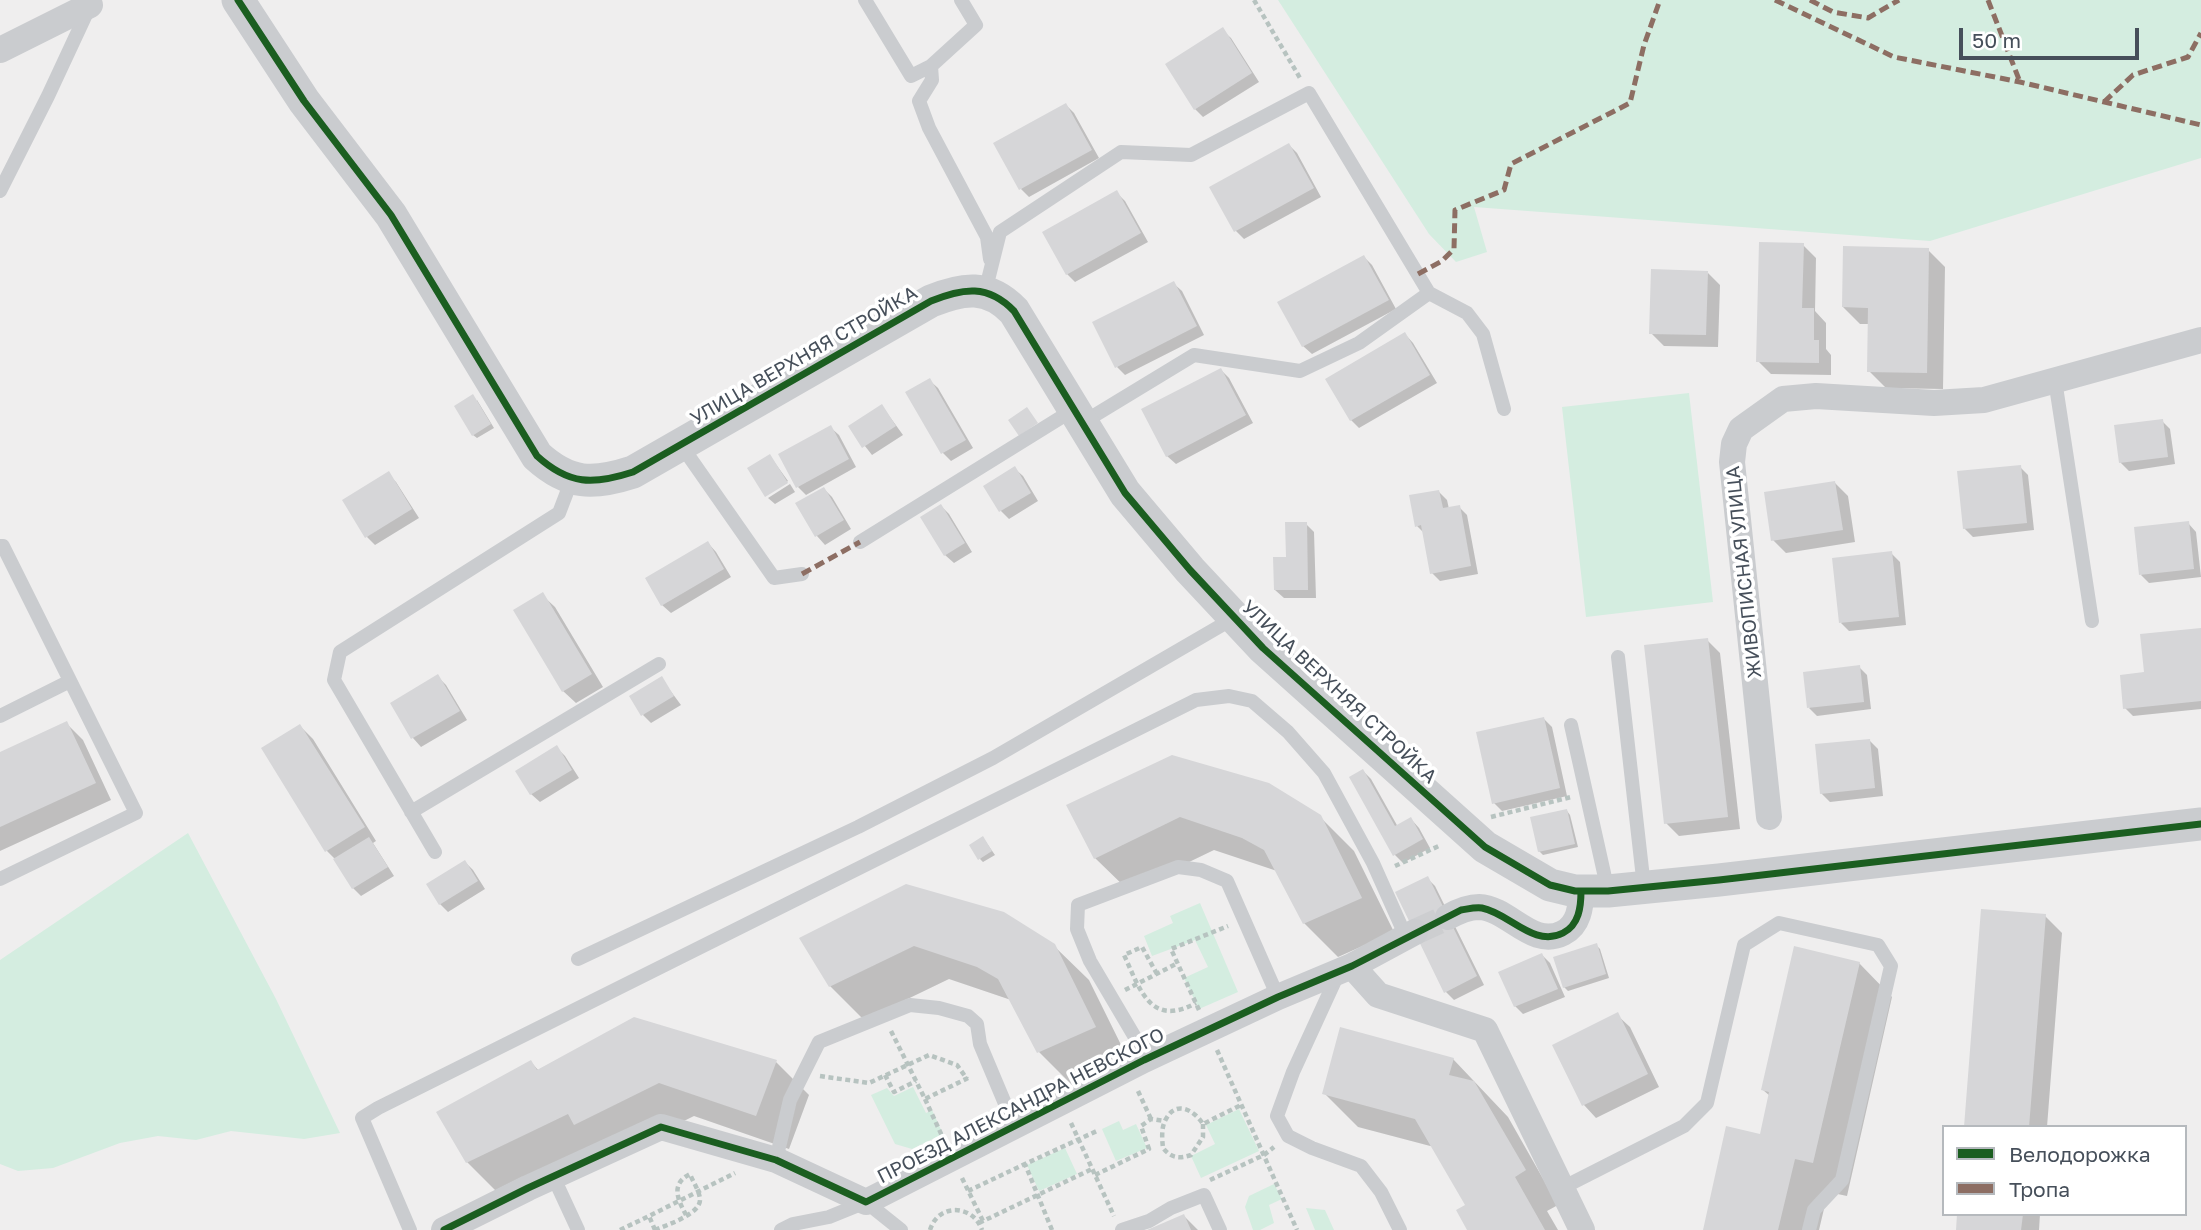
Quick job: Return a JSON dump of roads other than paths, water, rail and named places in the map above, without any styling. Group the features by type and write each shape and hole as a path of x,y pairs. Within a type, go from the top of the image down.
{"street":[{"path":"238,0 304,101 391,215 537,456 555,472 572,479"},
{"path":"0,50 91,3"},
{"name":"УЛИЦА ВЕРХНЯЯ СТРОЙКА","path":"572,479 610,480 633,472 931,301 969,291 988,280 1014,311 1125,493 1234,618 1262,648 1466,831 1492,852 1550,885 1595,891 1719,880 2201,824"},
{"name":"ЖИВОПИСНАЯ УЛИЦА","path":"1769,817 1732,462 1734,444 1741,429 1783,399 1816,396 1934,403 1984,400 2201,340"},
{"path":"1448,917 1461,910 1480,907 1499,913 1529,932 1544,937 1558,936 1570,930 1595,891"},
{"name":"ПРОЕЗД АЛЕКСАНДРА НЕВСКОГО","path":"444,1230 660,1127 776,1160 866,1202 1144,1060 1278,997 1345,969 1410,935"},
{"path":"1345,969 1378,995 1485,1030 1582,1230"}],"lane":[{"path":"865,0 911,76 931,66 976,26 961,0"},
{"path":"0,191 91,3"},
{"path":"931,66 932,80 919,101 929,128 987,237 988,280"},
{"path":"988,280 1000,232 1121,152 1191,155 1309,93 1429,293 1467,313 1483,334 1504,409"},
{"path":"860,542 1077,416 1194,355 1300,371 1359,343 1429,293"},
{"path":"2055,380 2092,621"},
{"path":"681,444 774,578 802,574"},
{"path":"435,852 334,680 341,652 559,513 572,479"},
{"path":"0,546 3,546 136,813 0,879"},
{"path":"578,959 858,827 993,758 1234,618"},
{"path":"1618,657 1644,887"},
{"path":"411,812 659,664"},
{"path":"0,716 70,681"},
{"path":"410,1230 362,1118 401,1096 1196,701 1229,696 1252,701 1288,732 1324,773 1410,935"},
{"path":"1571,725 1595,891"},
{"path":"1144,1060 1090,961 1077,929 1078,905 1178,867 1200,870 1227,881 1278,997"},
{"path":"1562,1188 1684,1126 1707,1103 1744,945 1779,923 1878,945 1891,966 1842,1180 1814,1210 1809,1230"},
{"path":"1345,969 1293,1072 1277,1116 1288,1136 1361,1166 1381,1192 1400,1230"},
{"path":"776,1160 790,1100 819,1042 910,1005 939,1008 968,1016 977,1024 980,1044 1014,1125"},
{"path":"553,1176 578,1230"},
{"path":"1120,1227 1149,1221 1204,1195 1220,1230"},
{"path":"781,1230 793,1224 829,1217 866,1202 901,1230"}],"tunnel":[{"path":"1415,932 1448,917"}]}
